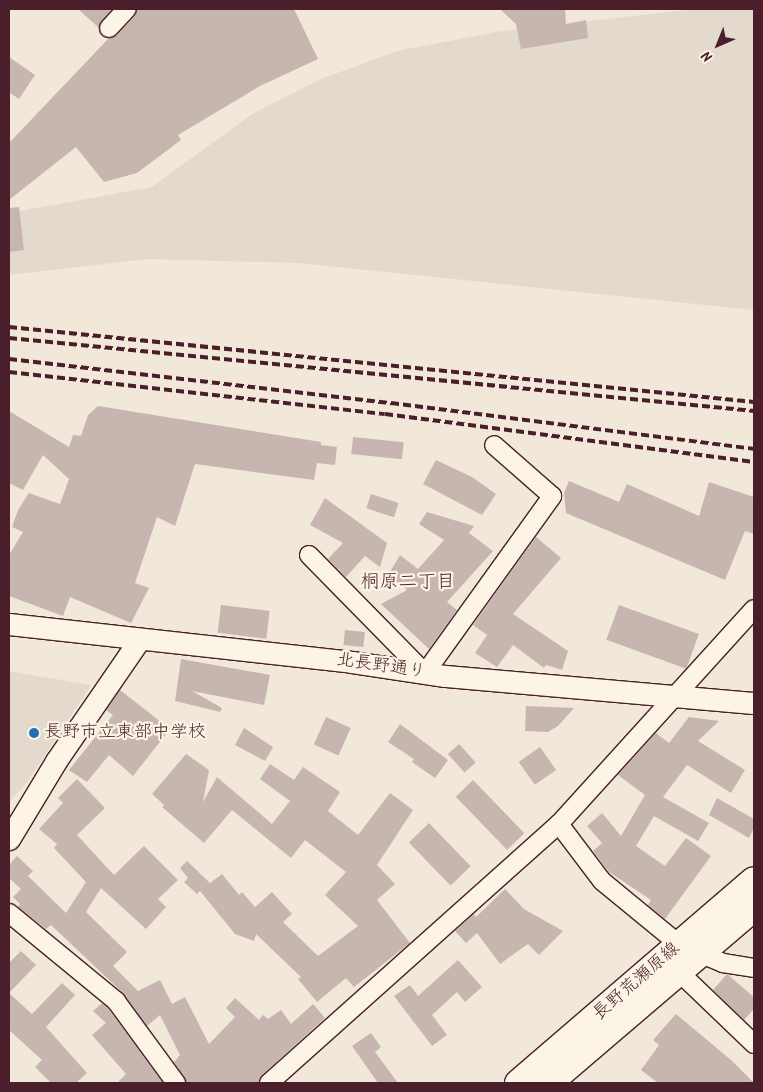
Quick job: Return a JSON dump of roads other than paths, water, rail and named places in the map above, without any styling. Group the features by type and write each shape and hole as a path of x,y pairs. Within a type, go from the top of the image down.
{"main road":[{"name":"長野荒瀬原線","path":"549,1083 679,972 690,950 754,880"},
{"name":"長野荒瀬原線","path":"518,1083 690,950 754,908"}],"street":[{"path":"109,28 127,9"},
{"path":"309,555 425,673 552,496 494,445"},
{"path":"269,1083 559,824 638,734 677,697 754,609"},
{"name":"北長野通り","path":"9,624 352,662 425,673 754,703"},
{"path":"9,839 56,761 140,639"},
{"path":"559,824 602,881 690,950 754,968"},
{"path":"9,913 116,1001 176,1083"},
{"path":"679,972 754,1044"}],"railway":[{"path":"9,327 754,402"},
{"path":"9,338 754,411"},
{"path":"9,359 391,403 754,449"},
{"path":"9,372 385,414 754,462"}],"place":[{"name":"長野市立東部中学校","path":"34,733"}],"district":[{"name":"桐原二丁目","path":"408,583"}]}
